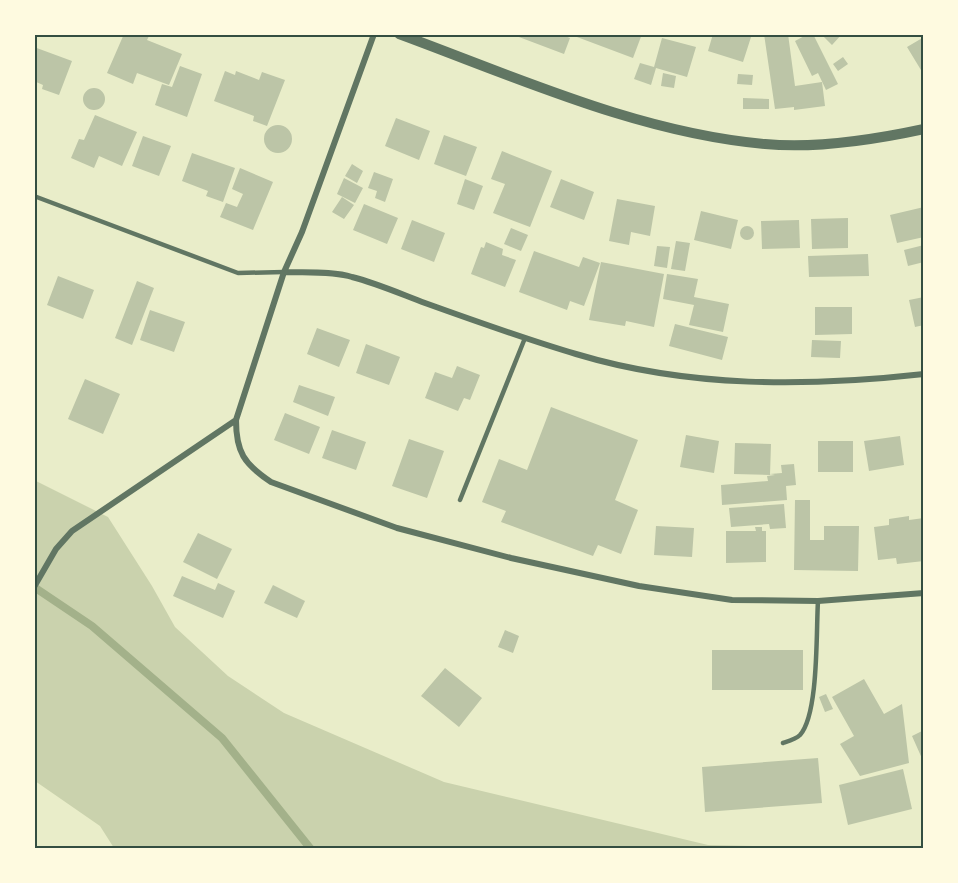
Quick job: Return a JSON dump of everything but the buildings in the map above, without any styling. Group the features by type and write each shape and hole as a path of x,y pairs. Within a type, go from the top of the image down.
{"street":[{"path":"374,34 302,232 284,272 236,420 236,439 243,456 254,470 271,482 397,528 511,558 639,586 732,600 818,601 924,593"},
{"path":"399,34 636,120 687,132 766,144 818,144 892,136 924,129"},
{"path":"284,272 350,276 579,355 693,377 806,384 863,381 924,374"},
{"path":"34,587 56,549 72,531 236,420"}],"lane":[{"path":"34,196 238,273 284,272"},
{"path":"460,500 525,338"},
{"path":"783,743 800,735 809,716 816,668 818,601"}],"green space":[{"path":"34,480 108,517 175,627 228,676 284,713 444,782 708,845 844,848 114,848 100,826 35,781"}],"waterway":[{"path":"34,587 92,626 222,738 310,848"}]}
